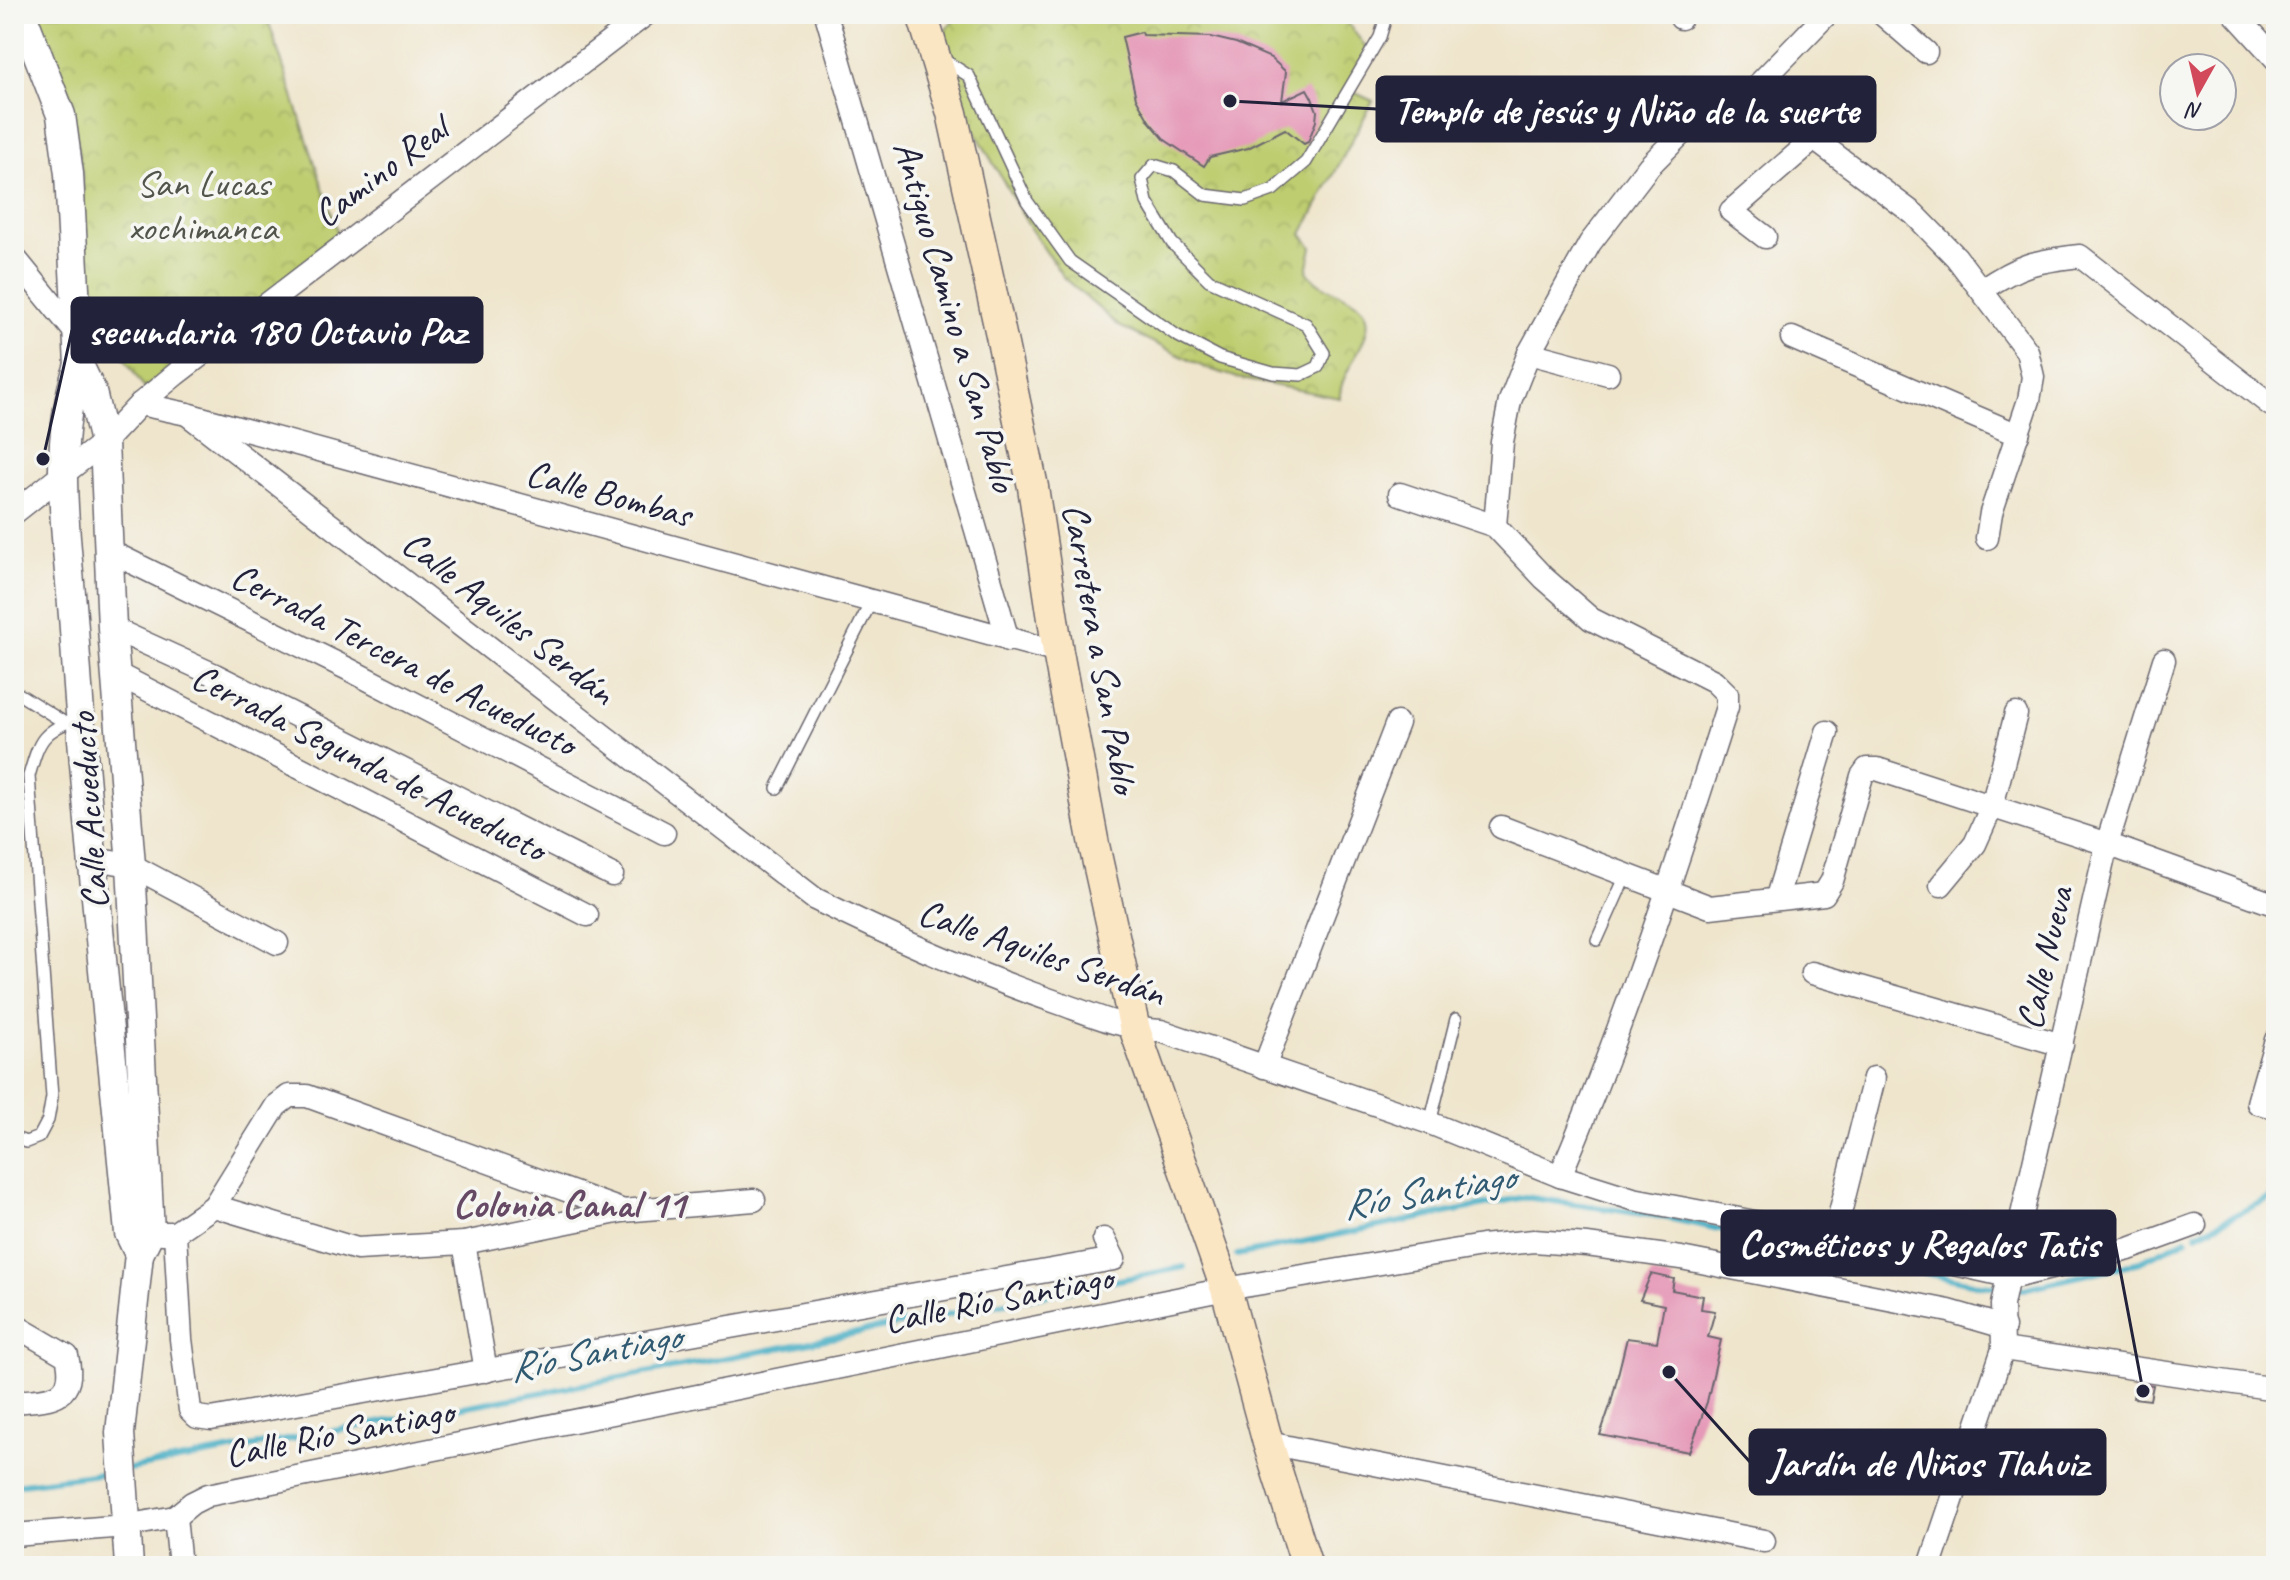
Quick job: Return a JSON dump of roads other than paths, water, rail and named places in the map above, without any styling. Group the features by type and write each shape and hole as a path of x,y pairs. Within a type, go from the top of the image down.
{"main road":[{"name":"Carretera a San Pablo","path":"922,14 952,113 1033,487 1058,652 1094,845 1135,1030 1226,1289"},
{"path":"1226,1289 1268,1443 1307,1566"}],"street":[{"name":"Calle Acueducto","path":"22,14 61,115 69,174 79,365 92,392 104,442 112,628 131,865 148,1238 120,1433 129,1566"},
{"name":"Camino Real","path":"14,513 104,442 140,404 359,232 646,14"},
{"name":"Antiguo Camino a San Pablo","path":"826,14 1008,640"},
{"path":"1495,526 1502,442 1510,401 1529,353 1590,243 1649,166 1697,122 1719,106 1755,88 1827,14"},
{"path":"1882,14 1926,52"},
{"path":"2235,14 2276,59"},
{"path":"1755,88 1814,139 1914,214 1956,257 2027,351 2033,377 2029,400 1991,513 1987,538"},
{"path":"1765,237 1731,211 1814,139"},
{"path":"1982,290 2006,273 2035,261 2080,256 2271,405"},
{"path":"14,257 75,332"},
{"path":"1792,338 2018,435"},
{"path":"1529,353 1608,374"},
{"name":"Calle Acueducto","path":"79,365 68,395 64,476 72,720 148,1238"},
{"name":"Calle Bombas","path":"140,404 187,414 1058,652"},
{"name":"Calle Aquiles Serdán","path":"187,414 815,899 908,945 1135,1030 1161,1031 1430,1123 1560,1176 1633,1199 1834,1237 2008,1278"},
{"path":"1400,494 1495,526 1544,578 1591,619 1714,681 1727,694 1727,707 1670,890 1560,1176"},
{"name":"Cerrada Tercera de Acueducto","path":"109,551 362,676 664,833"},
{"path":"112,628 215,675 612,875"},
{"name":"Calle Nueva","path":"1930,1566 2003,1327 2008,1278 2107,844 2164,660"},
{"name":"Cerrada Segunda de Acueducto","path":"117,674 587,915"},
{"path":"1941,885 1975,844 1992,806 2016,714"},
{"path":"1264,1067 1397,723"},
{"path":"1777,897 1827,732"},
{"path":"1501,827 1710,907 1824,894 1829,890 1862,776 1867,769 1877,769 2107,844 2276,905"},
{"path":"93,859 131,865 277,943"},
{"path":"1812,973 2062,1045"},
{"path":"2276,1040 2258,1103 2276,1107"},
{"path":"1834,1237 1874,1078"},
{"path":"622,1211 307,1096 289,1096 276,1106 214,1206 148,1238 181,1339 190,1410 197,1417 211,1419 1114,1259 1104,1239"},
{"path":"214,1206 357,1249 464,1243 622,1211 754,1200"},
{"path":"2008,1278 2129,1249 2195,1225"},
{"name":"Calle Río Santiago","path":"14,1535 124,1514 175,1517 208,1495 1226,1289 1436,1253 1534,1241 1587,1245 1696,1261 1949,1311 2003,1327"},
{"path":"464,1243 486,1371"},
{"path":"14,1325 67,1356 71,1371 66,1389 56,1398 14,1402"},
{"path":"2003,1327 2276,1389"},
{"path":"1268,1443 1764,1541"},
{"path":"175,1517 180,1566"}],"lane":[{"path":"933,54 969,76 1027,201 1070,261 1176,335 1220,358 1273,373 1301,375 1318,367 1324,353 1306,324 1209,280 1172,243 1147,202 1142,179 1154,165 1174,171 1205,195 1245,200 1273,190 1306,162 1380,37 1385,20 1383,14"},
{"path":"777,788 871,602"},
{"path":"14,691 72,720"},
{"path":"14,1138 26,1142 39,1137 48,1120 52,1097 29,776 36,750 47,733 72,720"},
{"path":"1597,940 1627,873"},
{"path":"1430,1123 1456,1019"}],"waterway":[{"name":"Río Santiago","path":"2197,1234 2276,1195"},
{"name":"Río Santiago","path":"1237,1255 1525,1197 1658,1216 1999,1287"},
{"name":"Río Santiago","path":"2011,1288 2023,1289 2140,1262 2187,1239"},
{"name":"Río Santiago","path":"130,1469 801,1344 1184,1267"},
{"name":"Río Santiago","path":"14,1485 115,1472"}],"place":[{"name":"Templo de jesús y Niño de la suerte","path":"1230,101"},
{"name":"secundaria 180 Octavio Paz","path":"43,459"},
{"name":"Jardín de Niños Tlahuiz","path":"1669,1372"},
{"name":"Cosméticos y Regalos Tatis","path":"2143,1391"}],"district":[{"name":"Colonia Canal 11","path":"569,1203"}],"park label":[{"name":"San Lucas xochimanca","path":"203,205"}]}
